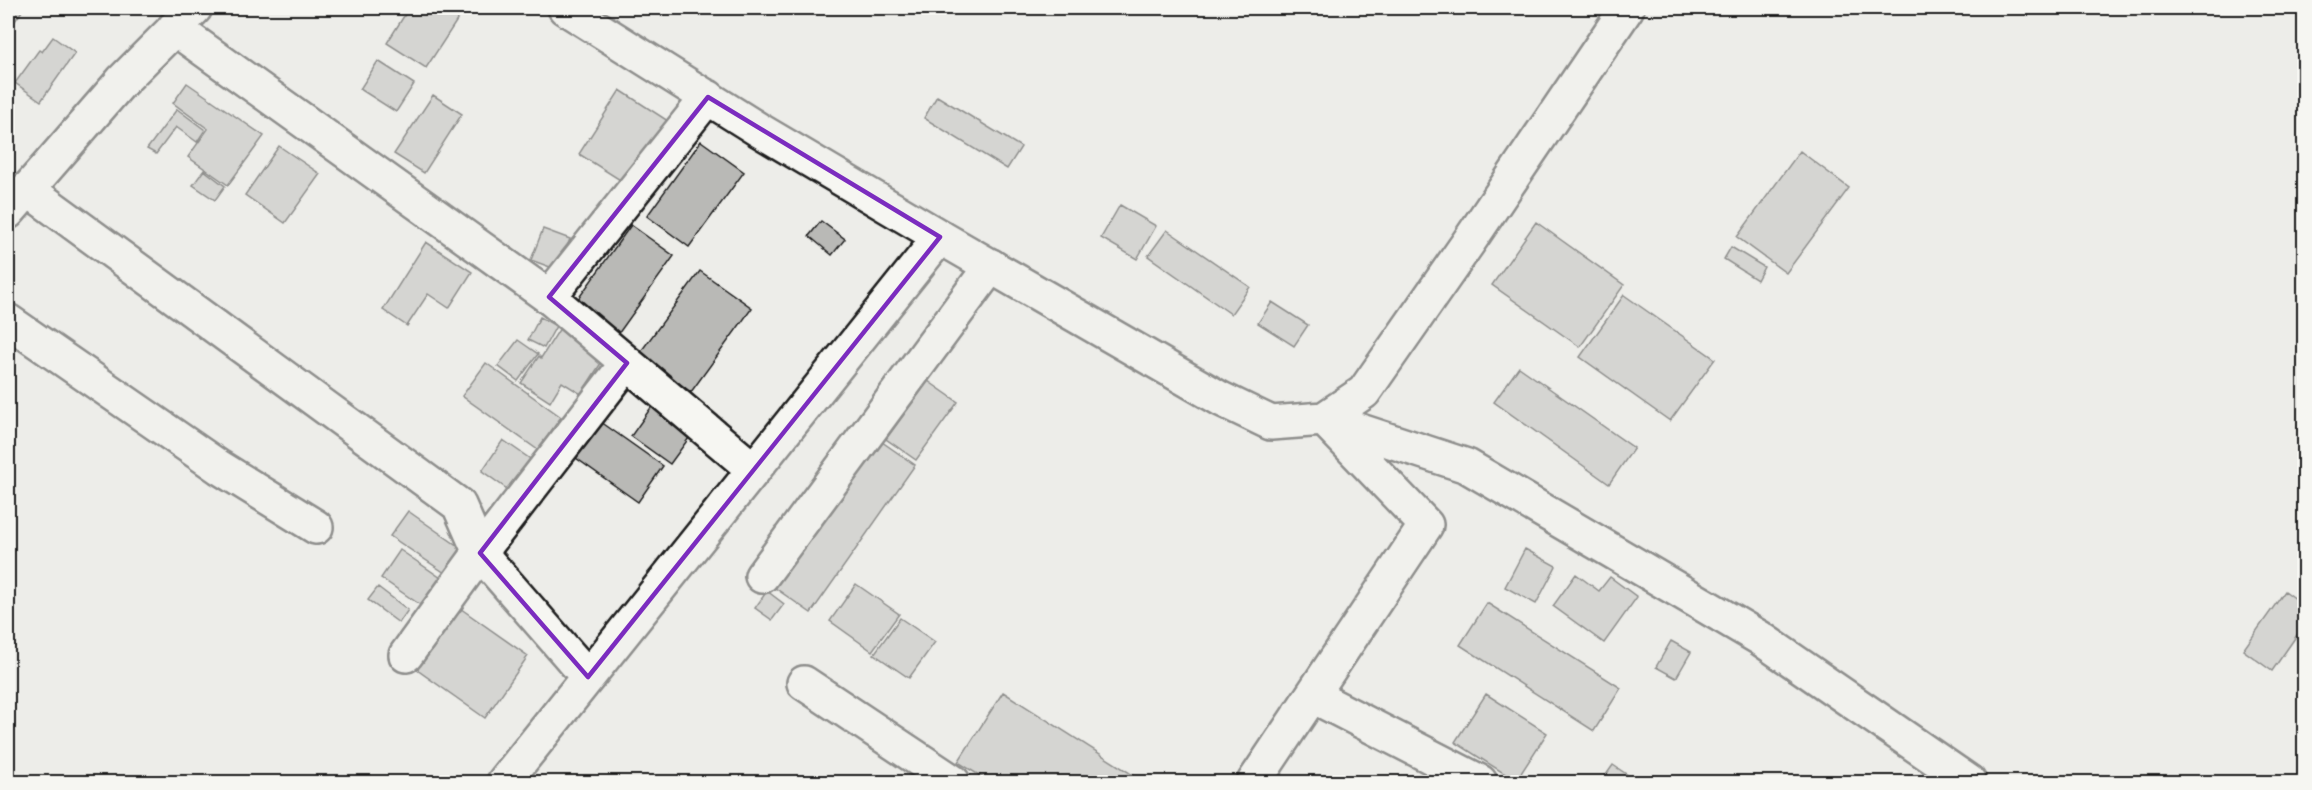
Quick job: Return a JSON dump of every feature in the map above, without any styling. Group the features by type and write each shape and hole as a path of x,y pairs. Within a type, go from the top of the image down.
{"street":[{"path":"566,8 708,98 940,237 1211,394 1271,423 1324,419 1467,466 1760,638 1969,783"},
{"path":"1324,419 1364,392 1627,8"},
{"path":"588,677 480,553 459,505 17,201 122,81 184,18 549,297 754,470"},
{"path":"549,297 708,98"},
{"path":"504,783 940,237"},
{"path":"762,576 990,266"},
{"path":"8,321 219,467 316,527"},
{"path":"406,655 480,553 627,363"},
{"path":"1254,783 1426,525 1324,419"},
{"path":"804,683 953,783"},
{"path":"1313,696 1480,783"}],"highlighted area":[{"path":"708,97 940,237 588,677 480,553 627,363 549,297"}],"building":[{"path":"8,8 24,8 8,31"},
{"path":"409,8 465,8 426,68 387,43"},
{"path":"53,37 75,53 41,101 15,83 39,50 42,52"},
{"path":"378,61 414,84 396,112 360,89"},
{"path":"187,83 264,136 228,185 188,157 208,129 173,103"},
{"path":"620,90 668,121 628,185 579,154"},
{"path":"433,95 462,114 424,173 394,154"},
{"path":"937,96 1021,147 1007,169 924,118"},
{"path":"177,109 205,130 197,142 176,127 156,154 147,149"},
{"path":"701,141 744,172 689,247 647,216"},
{"path":"279,146 320,174 285,223 245,195"},
{"path":"1800,151 1849,188 1786,273 1737,237"},
{"path":"204,170 225,186 215,200 193,185"},
{"path":"1120,205 1156,226 1137,259 1101,238"},
{"path":"821,221 845,239 832,255 809,236"},
{"path":"1536,222 1624,285 1580,347 1492,285"},
{"path":"631,225 674,256 616,337 573,306"},
{"path":"543,229 570,239 558,270 531,260"},
{"path":"1167,230 1250,287 1231,314 1148,256"},
{"path":"426,242 472,272 449,308 428,294 407,326 383,310"},
{"path":"1731,247 1764,267 1757,280 1724,259"},
{"path":"700,271 752,308 691,392 639,354"},
{"path":"1624,295 1715,359 1670,421 1580,357"},
{"path":"1272,302 1308,325 1294,346 1258,323"},
{"path":"540,317 556,326 544,348 528,340"},
{"path":"560,328 605,357 581,394 562,382 550,402 521,383 539,356 541,358"},
{"path":"518,340 538,354 518,381 498,366"},
{"path":"486,363 561,417 538,450 462,396"},
{"path":"1519,367 1634,448 1609,484 1494,402"},
{"path":"928,381 958,402 916,460 886,439"},
{"path":"657,399 697,427 670,464 631,436"},
{"path":"601,422 663,466 638,502 576,458"},
{"path":"872,435 915,465 811,613 768,583"},
{"path":"503,440 536,463 514,494 482,471"},
{"path":"408,511 465,551 448,575 390,536"},
{"path":"1525,549 1556,566 1536,604 1505,587"},
{"path":"400,550 441,578 422,606 381,578"},
{"path":"1576,574 1599,591 1610,577 1637,597 1604,643 1553,606"},
{"path":"856,584 899,614 872,651 830,621"},
{"path":"378,587 408,610 399,623 368,600"},
{"path":"767,591 784,604 772,620 755,608"},
{"path":"2285,591 2304,605 2304,625 2272,671 2243,650"},
{"path":"1487,603 1621,688 1594,731 1460,645"},
{"path":"457,606 528,656 485,718 413,667"},
{"path":"900,618 935,642 909,678 874,654"},
{"path":"1671,641 1691,652 1676,678 1656,667"},
{"path":"1003,692 1144,782 990,782 958,762"},
{"path":"1486,694 1547,733 1516,781 1455,742"},
{"path":"1613,765 1638,782 1601,782"}]}
